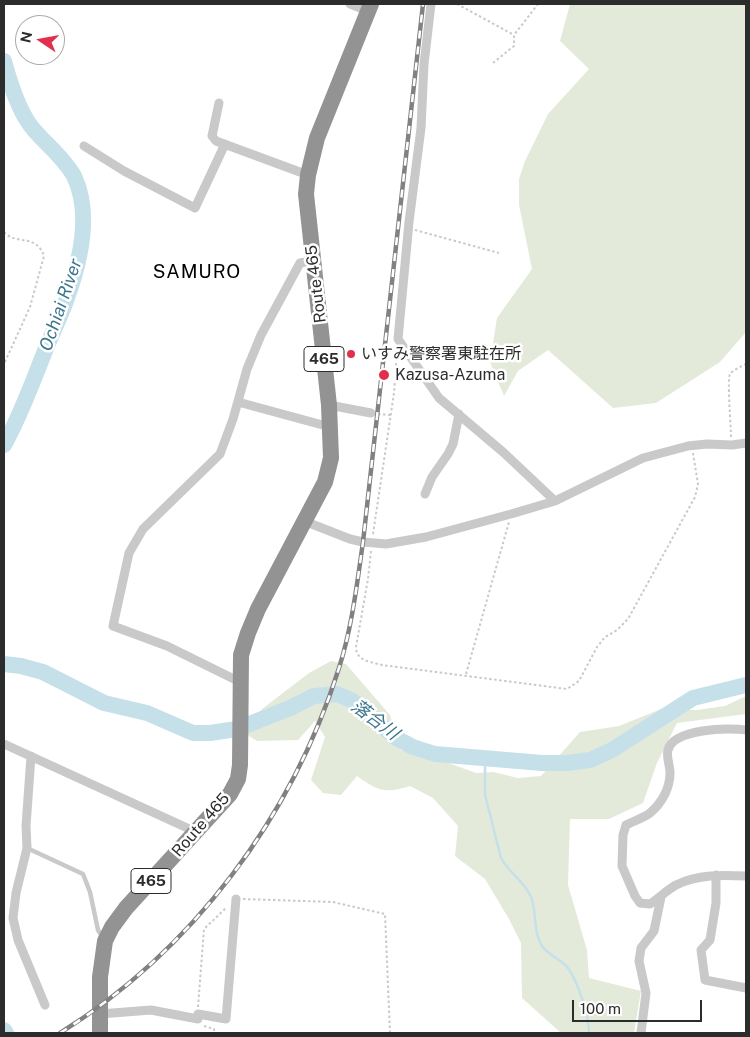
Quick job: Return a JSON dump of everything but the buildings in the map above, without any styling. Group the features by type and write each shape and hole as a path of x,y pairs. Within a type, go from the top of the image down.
{"highway":[{"name":"Route 465","path":"100,1033 100,976 105,941 112,927 126,908 230,794 238,779 241,655 258,609 325,482 331,458 329,405 306,194 308,175 317,138 369,7"}],"street":[{"path":"350,4 369,7"},
{"path":"431,4 424,64 421,128 408,228 398,339 439,398 503,452 555,501"},
{"path":"219,103 212,136 216,141 308,175"},
{"path":"84,146 124,171 195,208 225,144"},
{"path":"240,682 167,646 113,626 129,552 143,529 220,454 247,369 261,335 300,263 312,262"},
{"path":"238,402 330,427"},
{"path":"329,405 371,413"},
{"path":"425,494 432,477 453,444 459,414"},
{"path":"304,521 350,539 386,544 426,537 555,501 643,458 692,446 746,443"},
{"path":"746,730 705,731 686,735 672,742 667,751 670,782 666,795 650,814 626,825 623,835 622,866 635,896 640,902 650,904 674,886 697,878 716,875 746,876"},
{"path":"4,744 196,832"},
{"path":"31,756 26,826 27,848 16,893 13,918 18,940 45,1005"},
{"path":"716,875 716,903 710,940 701,950 705,980 746,988"},
{"path":"641,1033 646,992 639,961 641,948 654,931 661,897"},
{"path":"100,1014 151,1010 226,1019 236,899"}],"lane":[{"path":"27,848 83,874 90,892 98,930 105,941"}],"path":[{"path":"457,4 514,35"},
{"path":"493,62 514,46 514,35 538,4"},
{"path":"408,228 499,253"},
{"path":"4,232 12,238 38,245 44,256 30,307 4,364"},
{"path":"398,339 391,415 368,579 356,647 356,652 361,659 382,665 567,689 579,681 601,642 628,619 695,497 698,484 692,446"},
{"path":"732,445 728,380 730,374 746,364"},
{"path":"371,413 391,415"},
{"path":"466,674 511,514"},
{"path":"214,1033 214,1029 197,1024 204,929 236,899 333,902 385,914 390,1033"}],"green space":[{"path":"570,4 746,4 746,332 720,362 656,403 613,408 548,350 518,371 504,396 490,362 497,318 532,269 519,205 519,179 525,161 548,114 589,69 560,41"},
{"path":"331,661 346,664 390,715 400,750 429,756 476,773 493,772 518,778 541,776 580,732 619,726 661,709 697,710 725,706 746,696 746,714 677,723 657,763 643,803 609,819 570,819 568,885 587,950 589,978 641,991 634,1033 561,1033 522,998 521,943 485,879 455,856 458,826 433,798 410,786 394,790 382,790 370,785 357,776 341,795 323,793 311,780 325,737 315,721 298,740 257,741 246,734 262,709 309,673"}],"waterway":[{"name":"Ochiai River","path":"4,61 12,88 24,115 34,130 60,157 74,176 79,190 83,221 80,253 67,298 21,411 4,445"},
{"name":"落合川","path":"4,664 43,672 104,703 147,713 193,733 210,733 237,729 290,708 314,696 337,694 353,701 396,738 413,747 435,754 542,763 567,763 590,760 612,750 693,698 746,685"},
{"path":"485,758 485,795 501,858 531,897 537,935 542,946 565,965 572,974 585,1009 589,1033"}],"railway":[{"path":"60,1033 108,1000 153,962 194,920 232,875 265,827 294,776 319,723 339,668 351,621 363,542 423,4"}],"place":[{"name":"いすみ警察署東駐在所","path":"351,354"},
{"name":"Kazusa-Azuma","path":"384,375"}],"district":[{"name":"SAMURO","path":"197,272"}]}
